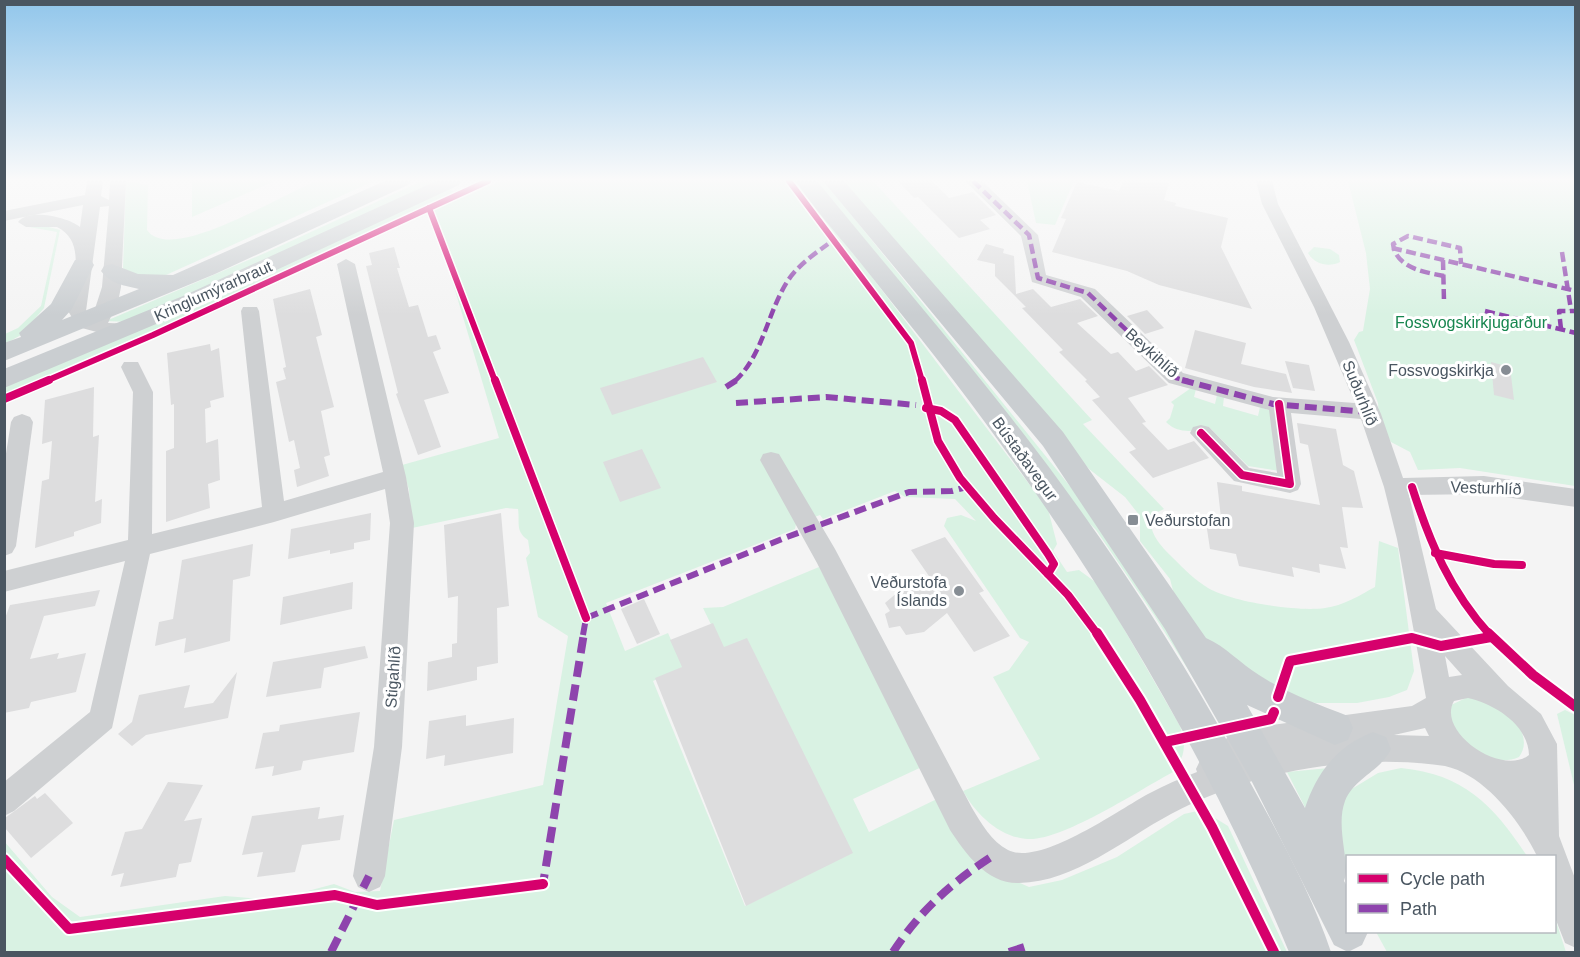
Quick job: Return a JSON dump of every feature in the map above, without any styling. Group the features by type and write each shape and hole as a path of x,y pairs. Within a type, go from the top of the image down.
{"main road":[{"name":"Kringlumýrarbraut","path":"4,352 94,319 299,226"},
{"name":"Kringlumýrarbraut","path":"4,379 130,328 356,226"},
{"name":"Bústaðavegur","path":"842,226 1018,446 1137,620 1214,773 1286,893 1310,952"},
{"name":"Bústaðavegur","path":"871,226 1053,439 1176,619 1256,752 1344,924"},
{"path":"4,352 60,309 84,256"},
{"path":"112,271 124,279 150,282 207,269"},
{"path":"1176,619 1207,656 1231,675 1277,703 1335,728"},
{"path":"1344,924 1322,842 1322,818 1327,799 1343,772 1373,749"},
{"name":"Bústaðavegur","path":"1348,933 1357,952"}],"street":[{"path":"68,226 77,231 84,256"},
{"path":"89,226 77,311 113,330 130,328"},
{"path":"68,354 94,319 112,271 116,226"},
{"name":"Beykihlíð","path":"1019,226 1029,235 1038,278 1088,293 1176,378 1279,404 1368,412"},
{"name":"Suðurhlíð","path":"1281,226 1325,311 1368,412 1395,487 1426,616 1437,703"},
{"name":"Stigahlíð","path":"346,264 395,477 402,523 402,554 388,747 369,876"},
{"path":"250,311 274,513"},
{"path":"4,801 102,719 140,547 143,392 131,367"},
{"path":"1201,433 1242,475 1290,484 1279,404"},
{"path":"4,546 22,422"},
{"path":"771,460 826,556 961,819 975,841 991,857 1014,868 1038,867 1064,856 1256,752 1335,728 1414,719 1437,703 1446,690 1468,686 1496,694 1509,702 1533,725 1541,739 1543,752 1541,763 1550,851"},
{"path":"4,582 274,513 395,477"},
{"name":"Vesturhlíð","path":"1395,487 1485,485 1575,498"},
{"name":"Suðurhlíð","path":"1426,616 1466,662 1509,702"},
{"path":"1437,703 1442,732 1473,763 1517,798 1550,851"},
{"path":"1256,752 1421,748 1473,763 1503,776 1520,777 1533,772 1541,763"},
{"path":"1556,870 1575,932"}],"green space":[{"path":"45,226 60,230 44,308 21,335 5,344 5,334 18,328 41,306 57,232 29,227"},
{"path":"124,226 147,226 147,230 160,239 180,239 221,226 275,226 166,275 131,277 123,268"},
{"path":"325,226 340,226 130,322 106,321"},
{"path":"364,226 382,226 153,333 5,397 5,386"},
{"path":"435,226 833,226 1048,509 1057,544 1053,551 1067,572 1079,570 1098,584 1180,726 1184,750 1173,772 1101,813 1060,832 1042,838 1027,839 1007,834 989,823 963,791 1040,759 993,677 1009,670 1029,642 1020,638 944,526 947,518 961,515 976,521 955,499 905,497 895,491 823,519 820,515 796,524 795,529 606,603 625,651 668,633 683,667 653,681 745,906 850,853 723,649 703,608 723,607 819,567 926,765 853,799 869,832 943,796 1009,878 1029,887 1062,880 1117,857 1184,814 1202,810 1228,826 1287,952 5,952 4,841 52,897 80,917 225,896 274,900 334,884 355,892 380,891 394,820 543,785 568,636 538,617 526,558 530,553 528,540 520,530 518,509 506,508 412,528 409,490 402,465 499,438"},
{"path":"850,226 860,226 1102,526 1161,614 1209,703 1154,615 1096,530 1075,509 1014,426"},
{"path":"880,226 914,226 1092,420 1083,424 1164,509 1150,516 1150,523 1157,539 1181,566 1203,585 1232,598 1265,605 1298,609 1332,607 1375,587 1379,541 1398,548 1414,671 1407,690 1389,697 1357,703 1316,703 1286,697 1216,653 1176,602 1170,579 1140,541 1140,516 1125,497 1089,469"},
{"name":"Fossvogskirkjugarður","path":"1359,226 1575,226 1575,486 1460,468 1418,470 1410,452 1391,442 1379,422 1378,403 1354,340 1359,332 1363,331 1370,289 1366,253"},
{"path":"1314,247 1330,249 1339,255 1340,262 1327,265 1314,260 1308,253"},
{"path":"1191,388 1196,389 1194,397 1215,404 1217,395 1224,397 1223,406 1258,416 1260,407 1274,412 1280,471 1248,466 1209,427 1186,431 1176,429 1166,422 1170,418 1174,405 1171,402"},
{"path":"1468,697 1492,705 1510,715 1519,726 1524,738 1519,757 1510,760 1489,758 1479,754 1462,741 1451,723 1451,705"},
{"path":"1565,710 1575,715 1575,789 1557,714"},
{"path":"1329,768 1313,823 1287,772"},
{"path":"1401,768 1423,771 1460,785 1489,808 1526,855 1346,855 1346,871 1341,859 1337,812 1350,790 1378,773"},
{"path":"1556,921 1566,952 1387,952 1377,933 1556,933"}],"building":[{"path":"947,226 986,226 990,229 959,238"},
{"path":"1063,226 1226,226 1221,247 1252,309 1159,285 1127,271 1052,252"},
{"path":"986,244 1004,249 1003,253 1014,256 1016,294 1033,289 1051,307 1080,299 1098,316 1077,323 1111,354 1118,352 1136,371 1149,366 1168,385 1128,398 1146,422 1142,423 1168,450 1194,441 1209,458 1153,478 1129,452 1136,449 1092,400 1100,397 1085,381 1087,380 1059,352 1063,350 1022,308 1026,307 995,276 995,264 977,260"},
{"path":"394,247 400,268 397,268 409,307 418,305 428,337 436,335 441,349 433,352 449,393 424,400 441,447 418,455 396,394 398,393 366,266 372,265 369,253"},
{"path":"310,289 322,335 316,337 334,407 321,411 330,455 324,457 329,476 297,487 294,470 300,468 294,440 289,442 276,382 286,379 283,368 286,367 273,299"},
{"path":"1147,310 1164,328 1145,334 1127,316"},
{"path":"1195,330 1246,343 1241,364 1286,374 1292,393 1254,387 1185,368"},
{"path":"210,344 211,351 219,348 224,397 210,401 211,407 205,409 206,443 218,439 220,480 208,484 210,508 166,522 166,451 174,448 174,404 171,405 167,353"},
{"path":"703,357 717,382 612,415 600,388"},
{"path":"1285,361 1309,365 1315,391 1293,388"},
{"path":"1491,362 1510,367 1514,400 1494,395"},
{"path":"94,387 93,437 99,435 95,502 102,499 101,523 74,532 74,536 35,548 42,481 49,479 52,441 42,444 45,400"},
{"path":"1297,423 1336,429 1343,465 1354,471 1363,508 1342,507 1348,548 1340,547 1346,569 1319,564 1320,573 1292,567 1294,577 1239,566 1236,554 1210,549 1205,516 1221,518 1217,482 1242,486 1242,491 1320,505 1308,445 1300,443"},
{"path":"642,449 661,488 620,502 603,462"},
{"path":"371,513 370,540 354,543 354,549 330,554 330,550 288,559 291,529"},
{"path":"501,513 509,606 497,608 498,663 477,667 477,680 427,691 428,662 452,657 452,644 457,643 458,596 448,598 444,525"},
{"path":"945,537 984,591 979,593 1010,636 974,652 947,613 924,632 906,635 900,626 889,628 885,614 890,611 885,603 898,592 929,587 925,581 931,579 911,550"},
{"path":"253,544 250,576 233,580 230,641 184,653 186,638 155,646 159,622 173,619 182,560"},
{"path":"353,582 352,609 280,625 283,597"},
{"path":"100,590 95,606 44,616 30,659 59,653 57,659 86,653 76,692 31,702 29,708 4,713 4,621 10,605"},
{"path":"644,599 660,634 637,644 621,609"},
{"path":"713,623 724,647 747,638 853,853 746,906 655,678 682,667 670,640"},
{"path":"365,646 368,658 324,668 321,688 266,697 273,662"},
{"path":"237,672 228,718 146,735 132,746 118,734 132,722 139,695 190,685 184,708 213,703"},
{"path":"360,712 354,752 303,761 301,770 272,776 274,766 255,769 263,733 279,731 280,725"},
{"path":"466,715 466,726 514,718 513,753 444,766 445,755 426,759 429,721"},
{"path":"168,782 203,785 184,821 202,818 191,862 179,864 176,877 120,887 124,873 111,876 125,832 142,829"},
{"path":"45,793 73,823 31,858 5,828 5,818 35,796 37,799"},
{"path":"320,807 318,819 344,815 340,840 302,845 295,872 257,877 263,852 242,855 252,816"}],"marked path":[{"path":"1019,226 1029,235 1038,278 1088,293 1176,378 1273,404 1368,412"},
{"path":"1444,276 1410,267 1394,253 1393,244 1408,236 1460,248 1461,264"},
{"path":"726,387 736,380 753,357 788,280 803,263 828,244"},
{"path":"1392,248 1576,291"},
{"path":"1562,252 1571,310"},
{"path":"1443,260 1444,301"},
{"path":"1485,311 1576,333"},
{"path":"1561,329 1559,311 1576,311"},
{"path":"736,403 782,398 849,397 916,405"},
{"path":"537,885 543,884 586,618 868,506 916,490 952,491 967,487"},
{"path":"893,952 903,936 936,898 961,877 991,857"},
{"path":"331,952 369,876"},
{"path":"1009,952 1031,945"}],"cycle path":[{"path":"4,399 153,335 391,226"},
{"path":"436,226 586,618"},
{"path":"823,226 911,343 938,441 960,478 976,499 1068,595 1127,678 1223,848 1255,909 1274,952"},
{"path":"1201,433 1242,475 1290,484 1279,404"},
{"path":"926,408 941,411 955,420 1048,554 1054,564 1048,574"},
{"path":"1412,487 1435,553 1461,600 1494,640 1513,658 1576,707"},
{"path":"1435,553 1494,564 1522,565"},
{"path":"1278,697 1290,661 1412,638 1441,646 1491,637"},
{"path":"1165,742 1271,719 1274,712"},
{"path":"4,859 69,929 335,895 377,905 543,884"}],"place":[{"name":"Fossvogskirkja","path":"1506,370"},
{"name":"Veðurstofan","path":"1133,520"},
{"name":"Veðurstofa Íslands","path":"959,591"}]}
